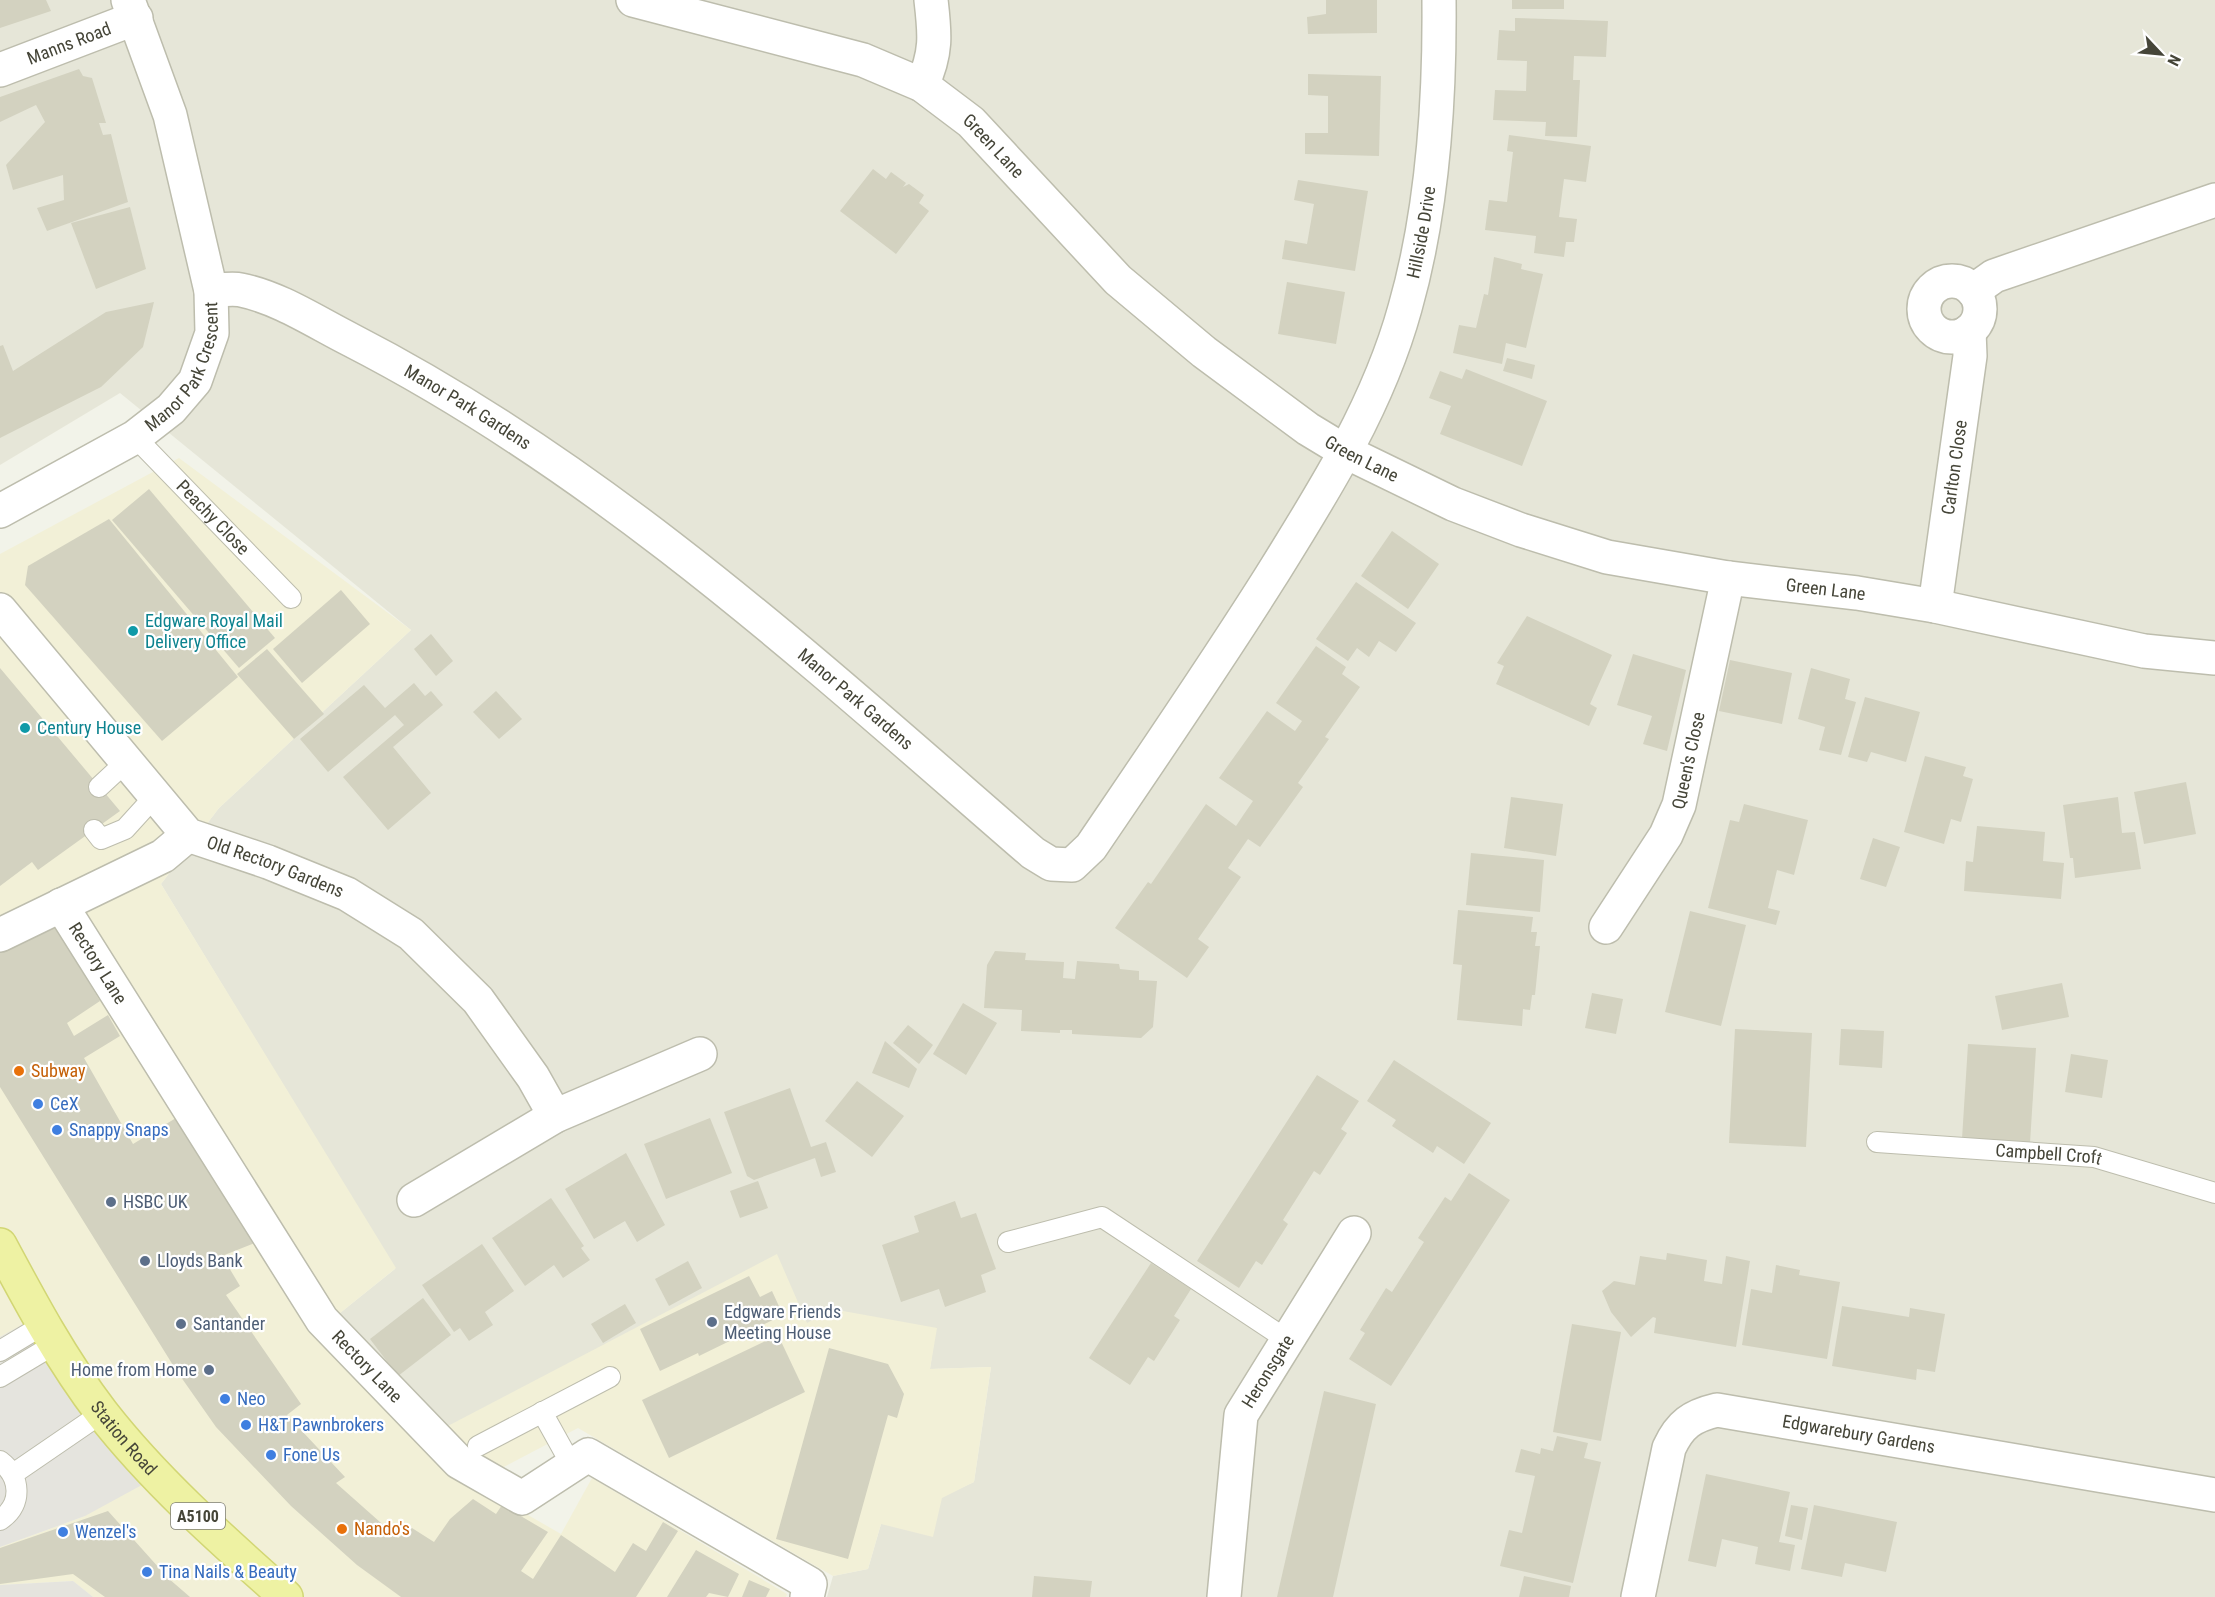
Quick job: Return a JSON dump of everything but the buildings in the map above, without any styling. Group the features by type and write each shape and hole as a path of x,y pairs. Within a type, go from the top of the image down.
{"main road":[{"name":"Station Road","path":"0,1245 49,1335 102,1413 216,1535 286,1597"}],"street":[{"name":"Green Lane","path":"633,0 863,60 922,85 971,122 1118,280 1212,358 1308,429 1347,452 1454,504 1521,530 1607,558 1728,578 1857,593 1935,606 2144,651 2215,658"},
{"path":"922,85 933,62 935,33 931,0"},
{"name":"Hillside Drive","path":"1347,452 1366,413 1405,308 1428,196 1439,43 1439,0"},
{"name":"Manns Road","path":"0,70 132,9"},
{"name":"Manor Park Crescent","path":"0,511 135,437 171,409 195,381 212,333 211,291 170,115 132,9"},
{"path":"1969,331 1952,337 1934,330 1925,315 1924,306 1932,290 1939,284 1958,282 1973,291 1994,276 2215,200"},
{"name":"Manor Park Gardens","path":"211,291 239,289 280,304 407,369 519,437 652,533 782,636 1033,854 1050,864 1072,865 1091,847 1215,664 1347,452"},
{"name":"Carlton Close","path":"1935,606 1970,356 1969,331 1979,316 1980,307 1973,291"},
{"name":"Queen's Close","path":"1606,927 1666,835 1679,805 1728,578"},
{"name":"Old Rectory Gardens","path":"0,610 188,836 268,862 347,894 411,934 478,1000 533,1077 555,1116"},
{"name":"Rectory Lane","path":"0,935 163,856 188,836"},
{"name":"Rectory Lane","path":"61,905 322,1320 459,1462 522,1498 588,1455 810,1584 807,1597"},
{"path":"414,1200 555,1116 700,1054"},
{"name":"Heronsgate","path":"1224,1597 1241,1415 1286,1339 1354,1233"},
{"name":"Edgwarebury Gardens","path":"1638,1597 1669,1448 1678,1429 1695,1415 1717,1410 2215,1495"}],"lane":[{"name":"Peachy Close","path":"135,437 291,598"},
{"path":"99,788 126,762"},
{"path":"94,830 101,839 125,829 155,796"},
{"name":"Campbell Croft","path":"1877,1142 2094,1157 2215,1193"},
{"path":"1008,1242 1102,1217 1286,1339"},
{"path":"0,1351 49,1335"},
{"path":"0,1377 49,1335"},
{"path":"478,1446 610,1377"},
{"path":"542,1412 572,1466"},
{"path":"0,1520 10,1511 16,1501 17,1485 7,1468 102,1413"}],"shaded area":[{"path":"0,0 2215,0 2215,1597 827,1597 833,1576 868,1569 881,1524 974,1482 991,1367 930,1369 936,1328 807,1323 444,1428 325,1325 395,1269 161,884 219,808 411,630 120,393 0,465"},
{"path":"179,458 411,630 219,808 161,884 396,1268 324,1326 469,1481 561,1534 592,1478 787,1594 786,1597 93,1597 73,1581 0,1585 0,1547 85,1516 37,1318 0,1337 0,554"},
{"path":"777,1254 807,1323 832,1309 937,1328 930,1369 991,1367 974,1482 942,1498 933,1537 881,1524 868,1569 833,1576 578,1428 496,1471 444,1428"},
{"path":"36,1317 162,1474 85,1516 0,1547 0,1337"},
{"path":"73,1581 93,1597 0,1597 0,1585"}],"place":[{"name":"Edgware Royal Mail Delivery Office","path":"133,631"},
{"name":"Century House","path":"25,728"},
{"name":"Subway","path":"19,1071"},
{"name":"CeX","path":"38,1104"},
{"name":"Snappy Snaps","path":"57,1130"},
{"name":"HSBC UK","path":"111,1202"},
{"name":"Lloyds Bank","path":"145,1261"},
{"name":"Edgware Friends Meeting House","path":"712,1322"},
{"name":"Santander","path":"181,1324"},
{"name":"Home from Home","path":"209,1370"},
{"name":"Neo","path":"225,1399"},
{"name":"H&T Pawnbrokers","path":"246,1425"},
{"name":"Fone Us","path":"271,1455"},
{"name":"Nando's","path":"342,1529"},
{"name":"Wenzel's","path":"63,1532"},
{"name":"Tina Nails & Beauty","path":"147,1572"}]}
